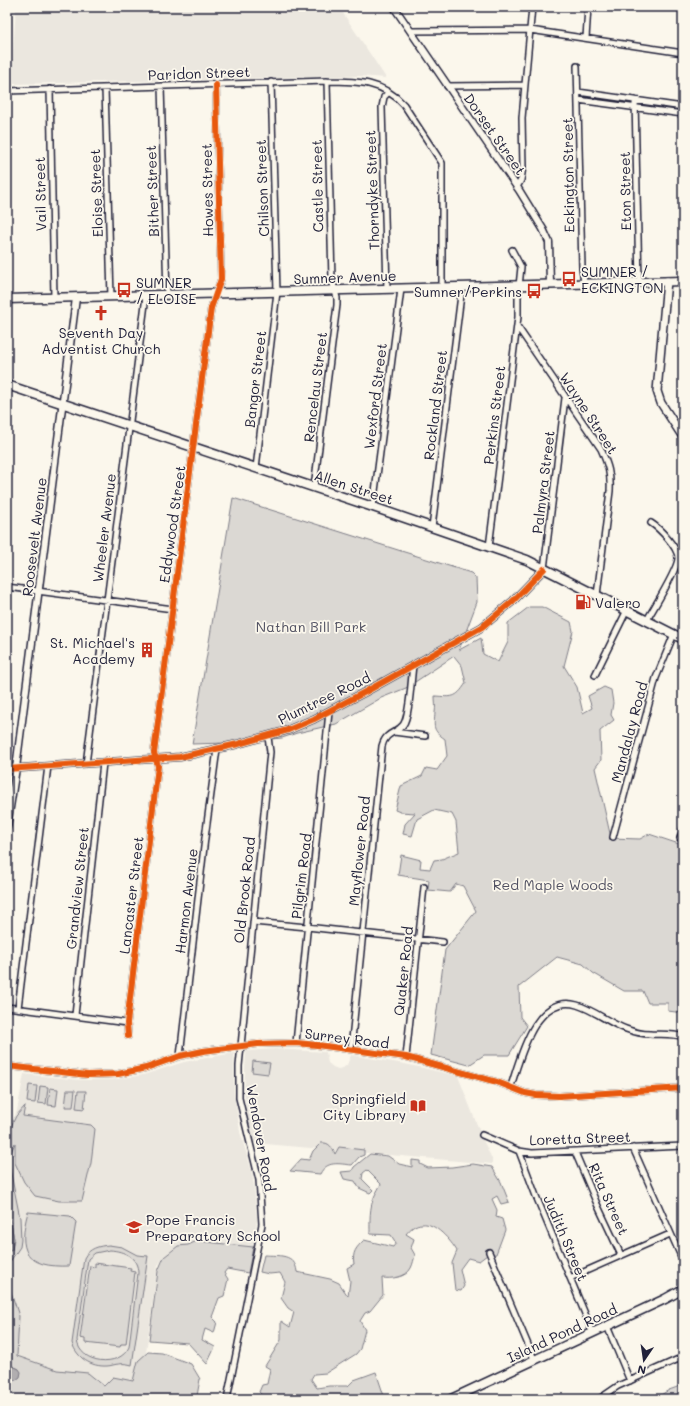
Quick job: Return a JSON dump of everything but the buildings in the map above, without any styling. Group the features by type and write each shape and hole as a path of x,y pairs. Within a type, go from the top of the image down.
{"main road":[{"path":"667,281 657,391 661,403 683,437"},
{"name":"Sumner Avenue","path":"7,299 683,281"},
{"name":"Allen Street","path":"7,385 314,487 527,560 683,638"},
{"name":"Island Pond Road","path":"451,1399 683,1290"}],"street":[{"name":"Dorset Street","path":"394,7 517,186 548,238 550,284"},
{"path":"517,186 521,180 523,167 522,134 532,7"},
{"path":"586,38 588,7"},
{"path":"411,31 530,30 683,52"},
{"name":"Eckington Street","path":"578,66 582,268 584,283"},
{"name":"Paridon Street","path":"7,91 327,81 363,82 376,86 404,105 442,163 442,288"},
{"name":"Castle Street","path":"327,81 332,280 336,290"},
{"name":"Chilson Street","path":"271,82 277,292"},
{"name":"Howes Street","path":"216,85 221,279 217,294"},
{"path":"447,86 525,85"},
{"name":"Bither Street","path":"161,86 166,295"},
{"name":"Eloise Street","path":"105,88 111,297"},
{"name":"Vail Street","path":"50,89 54,298"},
{"path":"578,92 683,107"},
{"name":"Thorndyke Street","path":"387,289 382,107 384,97 388,93"},
{"path":"578,100 683,114"},
{"name":"Eton Street","path":"635,100 639,282"},
{"name":"Perkins Street","path":"490,547 517,326 521,267 512,250"},
{"name":"Rockland Street","path":"432,527 462,287"},
{"name":"Wexford Street","path":"373,507 400,289"},
{"name":"Rencelau Street","path":"314,487 337,305 336,290"},
{"name":"Bangor Street","path":"256,468 277,292"},
{"name":"Eddywood Street","path":"155,758 154,753 211,308 217,294"},
{"name":"Wheeler Avenue","path":"86,764 146,296"},
{"name":"Roosevelt Avenue","path":"7,827 16,768 76,298"},
{"name":"Wayne Street","path":"517,326 601,449 609,469 610,491 597,594"},
{"name":"Palmyra Street","path":"544,568 565,398"},
{"path":"646,620 675,568 678,556 667,537 659,528 650,522"},
{"name":"Plumtree Road","path":"7,769 180,757 268,737 296,728 329,712 492,621 544,568"},
{"path":"7,587 172,609"},
{"path":"595,675 627,610"},
{"name":"Mandalay Road","path":"613,837 656,678 674,634"},
{"name":"Mayflower Road","path":"351,1049 382,746 387,736 400,728 406,720 413,666"},
{"name":"Pilgrim Road","path":"296,1044 329,712"},
{"path":"394,732 425,736"},
{"name":"Old Brook Road","path":"240,1046 270,752 268,737"},
{"name":"Harmon Avenue","path":"180,1056 205,838 217,749"},
{"name":"Lancaster Street","path":"128,1036 127,1023 158,766 155,758"},
{"name":"Grandview Street","path":"75,1015 103,763"},
{"path":"18,1008 48,766"},
{"path":"680,838 683,829"},
{"name":"Quaker Road","path":"406,1057 424,887"},
{"path":"253,922 443,942"},
{"path":"511,1086 524,1045 531,1032 544,1014 552,1008 559,1006 567,1004 577,1005 615,1024 636,1032 683,1037"},
{"path":"7,1007 127,1023"},
{"name":"Surrey Road","path":"7,1066 78,1074 108,1074 139,1070 180,1056 208,1050 262,1044 296,1044 351,1049 406,1057 511,1086 525,1093 543,1096 683,1088"},
{"name":"Wendover Road","path":"227,1399 262,1224 258,1180 239,1098 240,1046"},
{"name":"Loretta Street","path":"482,1135 519,1151 535,1153 683,1146"},
{"path":"633,1148 683,1261"},
{"name":"Judith Street","path":"519,1151 593,1332"},
{"name":"Rita Street","path":"575,1152 621,1255"},
{"path":"570,1278 670,1234"},
{"path":"489,1252 534,1359"},
{"path":"607,1326 630,1381"},
{"path":"599,1399 614,1388 683,1356"}],"shaded area":[{"path":"16,7 339,7 386,78 359,76 11,84"},
{"path":"275,1049 326,1052 328,1063 338,1069 347,1065 351,1055 405,1064 458,1076 492,1159 492,1164 254,1143 244,1090 246,1051"},
{"name":"Pope Francis Preparatory School","path":"234,1053 234,1092 240,1132 251,1168 254,1185 257,1220 253,1247 197,1241 189,1245 178,1246 164,1257 158,1265 141,1389 44,1377 7,1361 7,1254 14,1239 7,1204 7,1130 17,1111 24,1074 81,1080 112,1080 143,1075 184,1062"},
{"path":"7,1204 14,1239 12,1250 7,1254"},
{"path":"7,1357 10,1365 19,1369 21,1372 20,1377 16,1380 7,1381"}],"green space":[{"path":"233,498 471,573 476,578 477,602 459,650 481,638 483,654 498,662 508,642 508,623 529,607 542,607 571,622 573,631 564,666 577,687 583,713 592,708 588,696 604,687 611,690 613,703 611,715 614,720 600,731 601,760 595,768 611,838 640,839 649,834 683,844 683,1013 668,1011 668,1003 648,1003 643,991 624,991 593,973 583,964 557,957 519,987 520,1017 527,1026 509,1055 484,1055 469,1065 431,1055 445,950 476,911 463,886 456,884 450,892 428,890 429,880 398,875 401,855 421,860 420,868 430,869 434,860 442,859 459,852 456,822 452,814 434,810 417,819 412,836 403,834 405,824 415,813 400,812 395,810 401,786 422,776 426,768 437,770 447,756 445,739 436,731 435,728 435,696 450,697 459,692 466,683 462,666 454,656 406,688 381,698 336,724 282,738 226,743 192,744"},
{"path":"253,1061 270,1063 268,1074 252,1072"},
{"path":"29,1085 37,1086 35,1103 27,1102"},
{"path":"40,1086 48,1087 46,1104 38,1103"},
{"path":"50,1088 58,1089 56,1106 48,1105"},
{"path":"67,1090 75,1090 73,1107 65,1107"},
{"path":"78,1091 86,1091 84,1109 76,1108"},
{"path":"25,1106 23,1116 91,1125 95,1129 91,1163 82,1201 59,1201 35,1196 24,1182 15,1163 15,1143 8,1159 20,1218 21,1240 20,1247 7,1266 7,1254 14,1239 7,1204 7,1135 16,1116"},
{"path":"321,1143 326,1143 330,1146 335,1154 339,1147 364,1150 364,1155 359,1157 352,1165 330,1165 320,1174 290,1171 301,1159 309,1160 313,1151"},
{"path":"370,1154 388,1156 399,1164 412,1167 412,1160 420,1161 420,1164 428,1168 473,1164 492,1167 501,1182 509,1202 501,1204 497,1196 492,1199 497,1210 496,1217 502,1219 505,1230 496,1254 487,1255 479,1261 468,1258 460,1269 464,1286 461,1291 455,1290 452,1263 457,1251 442,1233 432,1226 427,1224 419,1224 415,1226 406,1234 414,1239 411,1248 415,1255 412,1266 406,1274 402,1276 382,1278 383,1295 370,1311 365,1313 360,1321 365,1330 360,1349 356,1354 326,1373 314,1374 311,1379 317,1388 329,1386 348,1386 354,1380 376,1372 385,1399 263,1399 264,1397 259,1392 262,1385 267,1384 270,1369 265,1366 281,1340 281,1321 290,1327 294,1312 288,1308 281,1298 285,1282 280,1273 269,1274 260,1272 264,1255 281,1256 290,1259 296,1266 297,1272 330,1279 339,1283 348,1296 350,1281 347,1268 354,1264 354,1253 359,1245 364,1240 393,1247 396,1243 391,1235 370,1234 370,1214 372,1204 381,1184 367,1170 363,1173 362,1179 373,1190 370,1193 359,1188 355,1181 344,1179 341,1172 352,1171 354,1167"},
{"path":"28,1212 70,1216 76,1222 69,1266 43,1264 34,1260 28,1254 25,1247 24,1237"},
{"path":"197,1241 253,1247 248,1273 227,1269 224,1273 228,1279 224,1296 219,1298 212,1317 217,1322 214,1333 205,1329 202,1340 215,1347 207,1364 188,1343 149,1340 158,1271 164,1257 178,1246 188,1245"},
{"path":"109,1245 122,1247 137,1255 148,1256 132,1365 95,1365 81,1357 77,1353 72,1343 84,1258 91,1250","holes":["110,1250 125,1253 133,1259 136,1263 138,1273 129,1347 124,1354 117,1358 100,1360 85,1354 79,1348 77,1340 88,1259 95,1253"]},
{"path":"95,1263 131,1268 130,1271 135,1272 126,1344 121,1344 120,1347 85,1343 85,1339 80,1338 90,1266 95,1267"},
{"path":"7,1280 19,1316 17,1356 57,1370 88,1373 104,1386 113,1377 133,1381 138,1361 148,1352 162,1353 191,1364 200,1379 197,1396 216,1399 137,1399 135,1397 120,1399 7,1399 7,1381 16,1380 19,1369 10,1365 7,1361 9,1345"},
{"path":"683,1385 683,1399 654,1399 669,1390"}],"cycle path":[{"path":"128,1036 127,1023 158,766 154,753 211,308 221,279 216,85"},
{"path":"7,769 180,757 238,744 288,730 314,719 367,691 482,627 513,601 544,569"},
{"path":"7,1066 88,1075 118,1074 146,1068 180,1056 203,1051 258,1044 296,1043 406,1057 497,1082 525,1093 536,1095 559,1096 683,1088"}],"place":[{"name":"SUMNER / ECKINGTON","path":"569,279"},
{"name":"SUMNER / ELOISE","path":"124,290"},
{"name":"Sumner/Perkins","path":"534,291"},
{"name":"Seventh Day Adventist Church","path":"101,313"},
{"name":"Valero","path":"583,602"},
{"name":"St. Michael's Academy","path":"147,650"},
{"name":"Springfield City Library","path":"418,1106"},
{"name":"Pope Francis Preparatory School","path":"134,1227"}],"park label":[{"name":"Nathan Bill Park","path":"311,626"},
{"name":"Red Maple Woods","path":"553,884"}]}
